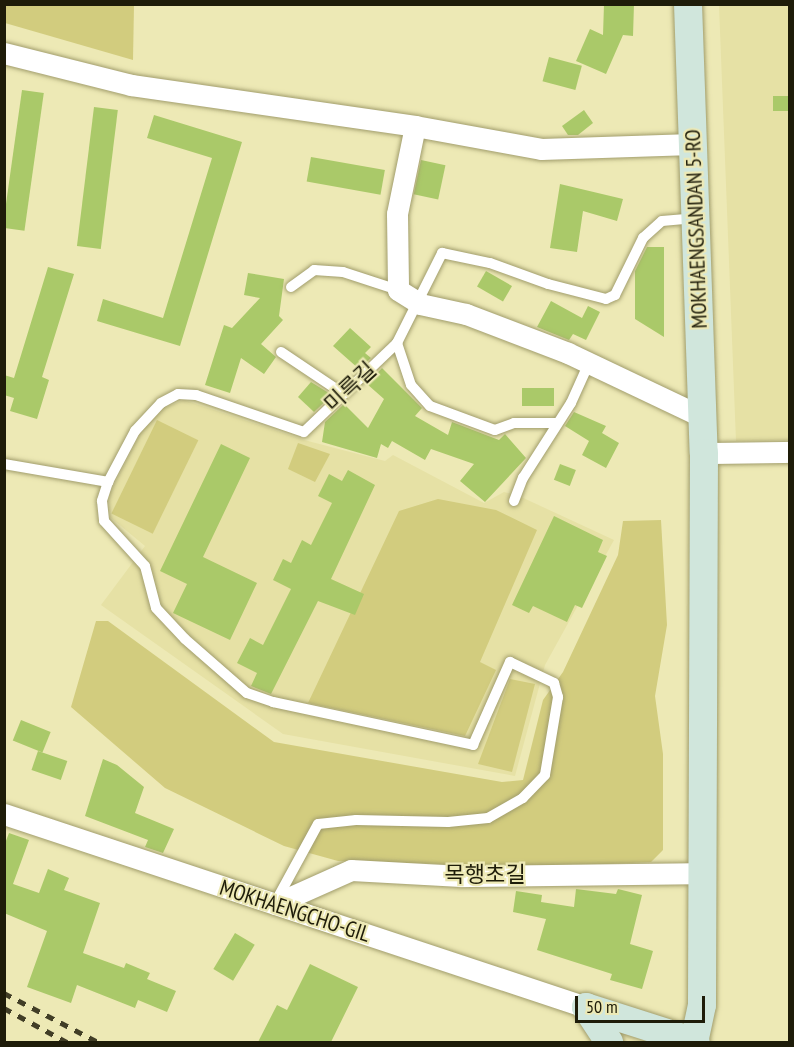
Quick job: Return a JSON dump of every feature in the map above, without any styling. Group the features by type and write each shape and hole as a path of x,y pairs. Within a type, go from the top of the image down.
{"street":[{"name":"MOKHAENGSANDAN 5-RO","path":"688,4 704,453 702,1005 695,1042"},
{"path":"4,53 131,85 414,126 541,149 692,144"},
{"path":"414,126 397,214 398,290 420,304 466,314 589,363 703,417"},
{"path":"704,453 789,453"},
{"name":"MOKHAENGCHO-GIL","path":"4,814 586,1007"},
{"name":"목행초길","path":"275,904 351,870 461,876 703,873"},
{"path":"586,1007 695,1042"},
{"path":"586,1007 609,1042"}],"lane":[{"name":"미륵길","path":"108,482 135,431 161,403 178,394 196,395 304,432 342,393 397,343 420,304 442,253 490,263 548,284 606,299 615,295 643,238 655,226 662,221 695,218"},
{"path":"291,287 314,270 343,272 398,290"},
{"path":"397,343 411,385 430,406 495,430 514,423 556,423"},
{"path":"281,352 342,393"},
{"path":"514,501 532,460 571,403 589,363"},
{"path":"4,465 108,482 102,501 104,521 145,566 156,608 185,639 247,693 273,702 474,745 510,662 554,683 558,698 545,775 523,798 488,818 318,824 275,904"}],"shaded area":[{"path":"4,5 134,5 133,60 5,23"},
{"path":"719,5 789,5 789,440 736,441"},
{"path":"184,400 304,440 385,461 393,455 484,503 504,492 519,496 614,540 545,665 515,776 283,734 101,605 145,546 110,517 109,495 150,414"},
{"path":"157,420 198,440 153,534 111,513"},
{"path":"298,443 330,454 315,482 288,469"},
{"path":"438,499 496,510 537,530 480,662 496,670 465,736 308,703 399,511"},
{"path":"661,520 667,625 655,696 663,754 663,850 651,862 543,867 338,861 284,846 165,788 71,707 96,621 108,621 274,742 502,782 523,780 543,700 563,672 618,555 623,521"},
{"path":"510,679 535,684 512,772 478,764"}],"building":[{"path":"604,4 634,4 633,36 623,35 606,74 576,61 590,29 603,35"},
{"path":"549,57 582,66 575,90 543,81"},
{"path":"22,90 44,93 24,231 4,228"},
{"path":"773,96 789,96 789,111 773,111"},
{"path":"94,107 118,110 101,249 77,246"},
{"path":"584,110 593,123 578,135 568,135 562,126"},
{"path":"154,115 242,142 180,346 97,321 103,299 163,318 212,158 147,138"},
{"path":"311,157 385,170 381,195 307,182"},
{"path":"421,160 445,165 438,199 414,194"},
{"path":"560,184 623,199 617,221 583,211 577,252 550,248"},
{"path":"647,247 664,247 664,337 635,319 635,271"},
{"path":"48,267 74,274 42,377 49,380 37,419 10,411 14,398 4,395 4,375 14,378"},
{"path":"486,271 512,286 503,302 477,287"},
{"path":"248,273 284,279 279,316 283,320 261,344 276,357 264,374 241,358 230,393 205,385 224,325 232,328 260,298 244,295"},
{"path":"551,301 582,318 588,306 600,312 586,340 573,334 569,340 537,327"},
{"path":"350,328 371,347 365,353 371,358 359,369 333,346"},
{"path":"382,368 422,408 415,416 448,435 452,422 499,440 505,434 526,458 485,502 460,481 474,464 431,449 425,460 392,441 388,448 381,444 377,458 322,442 325,422 344,404 368,428 384,399 367,384"},
{"path":"311,382 332,395 314,412 298,397"},
{"path":"522,388 554,388 554,406 522,406"},
{"path":"574,412 606,426 602,433 619,443 606,468 582,455 589,441 565,426"},
{"path":"221,444 250,458 203,557 257,583 230,640 173,613 187,584 160,571"},
{"path":"560,464 576,470 570,486 554,480"},
{"path":"348,470 375,485 331,579 364,594 355,615 318,601 271,694 251,686 257,673 237,663 250,638 263,645 291,589 273,580 283,559 291,563 302,540 311,545 332,503 318,496 329,474 342,481"},
{"path":"554,516 603,540 598,552 607,556 582,608 575,605 567,622 533,606 529,613 512,605"},
{"path":"21,720 51,732 42,752 13,740"},
{"path":"38,751 67,761 61,780 31,770"},
{"path":"103,759 117,765 144,787 135,813 174,829 163,853 145,847 148,840 85,816"},
{"path":"9,833 29,840 13,884 39,893 48,869 69,878 64,890 100,903 83,953 124,968 126,963 150,973 147,979 176,991 167,1012 138,1000 135,1008 77,985 71,1003 27,987 47,931 4,913 4,846"},
{"path":"576,889 616,894 618,889 642,895 630,944 653,951 642,989 610,980 612,974 537,950 546,919 513,912 516,891 542,895 541,902 574,907"},
{"path":"235,933 255,945 233,981 213,969"},
{"path":"310,964 358,987 331,1042 258,1042 277,1005 287,1010"}],"railway":[{"path":"4,993 98,1042"},
{"path":"4,1008 67,1042"}]}
